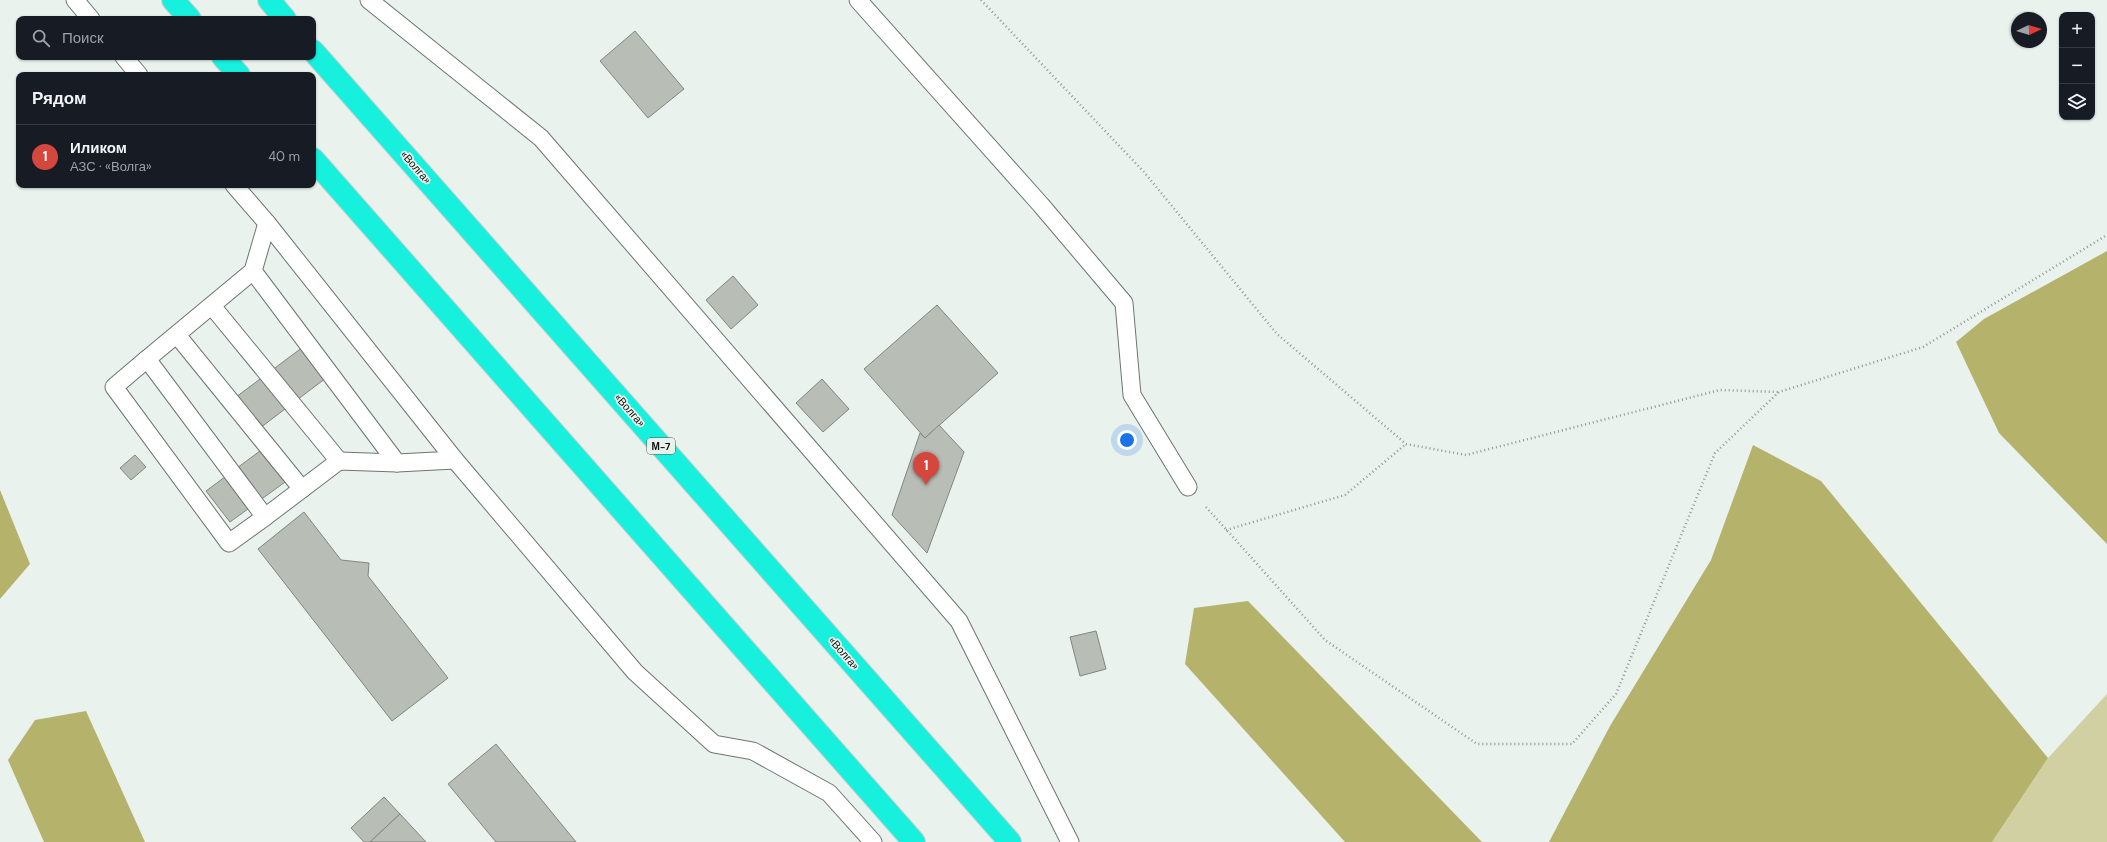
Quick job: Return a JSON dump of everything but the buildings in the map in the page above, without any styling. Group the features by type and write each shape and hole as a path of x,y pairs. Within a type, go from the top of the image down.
{"highway":[{"path":"173,0 187,16"},
{"path":"268,0 282,16"},
{"name":"«Волга»","path":"316,53 1010,842"},
{"path":"226,60 236,72"},
{"path":"316,162 914,842"}],"lane":[{"path":"75,0 88,16"},
{"path":"369,0 540,138 959,620 1070,842"},
{"path":"858,0 1041,205 1124,303 1132,395 1188,487"},
{"path":"126,60 136,72"},
{"path":"237,188 267,223 455,460 635,672 714,744 753,752 829,793 873,842"},
{"path":"267,223 253,271 114,387 224,537 229,543 339,461 398,463 455,460"},
{"path":"253,271 398,463"},
{"path":"212,306 339,461"},
{"path":"177,335 302,488"},
{"path":"147,359 265,516"}],"path":[{"path":"981,0 1144,172 1277,334 1406,444 1466,455 1720,390 1779,392 1923,347 2107,235"},
{"path":"1188,487 1325,640 1477,744 1572,744 1616,694 1715,452 1779,392"},
{"path":"1226,530 1345,495 1406,444"}],"green space":[{"path":"2107,694 2107,842 1992,842 2048,758"}],"shaded area":[{"path":"2107,251 2107,544 1999,433 1956,342 1984,319"},
{"path":"1753,445 1821,481 2048,758 1992,842 1549,842 1610,726 1711,560"},
{"path":"0,490 30,564 0,599"},
{"path":"1248,601 1482,842 1345,842 1185,664 1194,608"},
{"path":"86,711 145,842 44,842 8,760 35,720"}],"place":[{"name":"Иликом","path":"926,485"}]}
